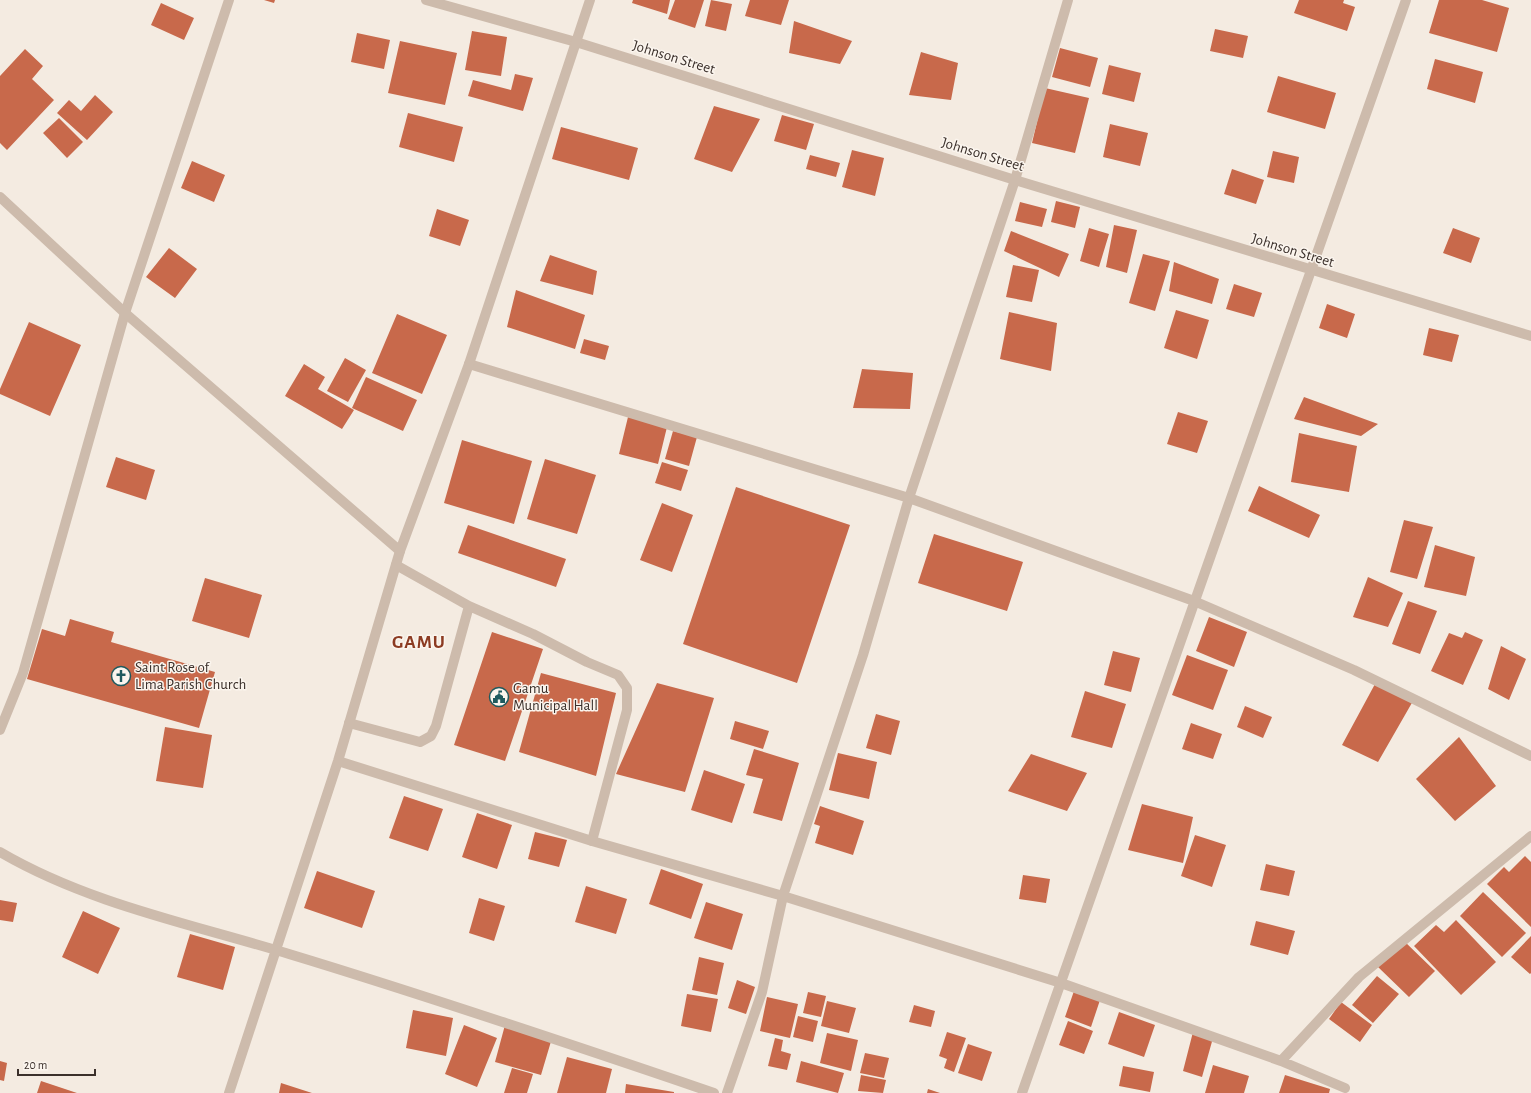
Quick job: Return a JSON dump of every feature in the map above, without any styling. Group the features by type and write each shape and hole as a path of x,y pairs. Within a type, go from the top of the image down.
{"street":[{"path":"0,730 23,673 125,313 229,0"},
{"name":"Johnson Street","path":"426,0 576,42 1310,271 1531,336"},
{"path":"229,1093 338,761 400,551 469,364 590,0"},
{"path":"727,1093 762,992 783,896 863,655 909,498 1015,180 1068,0"},
{"path":"1022,1093 1406,0"},
{"path":"0,197 125,313 400,551"},
{"path":"469,364 909,498 1194,601 1354,670 1531,756"},
{"path":"396,565 468,606 533,634 587,662 618,675 627,688 627,710 592,841"},
{"path":"349,723 420,742 431,736 436,726 468,606"},
{"path":"338,761 592,841 783,896 1061,983 1281,1061 1345,1088"},
{"path":"1281,1061 1359,977 1531,836"},
{"path":"0,852 59,881 152,916 276,950 440,1000 714,1093"}],"building":[{"path":"264,0 275,0 274,3"},
{"path":"633,0 670,0 667,14 632,3"},
{"path":"675,0 704,0 695,28 668,19"},
{"path":"711,0 732,4 726,31 705,26"},
{"path":"750,0 789,0 781,25 745,16"},
{"path":"1299,0 1344,0 1343,3 1355,7 1347,31 1294,13"},
{"path":"1439,0 1482,0 1509,8 1497,52 1429,33"},
{"path":"161,3 194,18 184,40 151,25"},
{"path":"794,21 852,41 840,64 789,53"},
{"path":"1215,29 1248,36 1243,58 1210,51"},
{"path":"472,31 507,37 501,76 465,70"},
{"path":"357,33 390,40 384,69 351,62"},
{"path":"400,41 457,53 445,105 388,93"},
{"path":"1060,48 1098,58 1090,87 1052,77"},
{"path":"25,49 43,66 32,79 54,100 7,150 0,143 0,76"},
{"path":"921,52 958,63 951,100 909,95"},
{"path":"1435,59 1483,72 1475,103 1427,89"},
{"path":"1109,65 1141,73 1134,102 1102,94"},
{"path":"515,74 533,78 523,111 468,96 473,80 511,90"},
{"path":"1278,76 1336,93 1325,129 1267,112"},
{"path":"1045,88 1089,98 1075,153 1032,143"},
{"path":"95,95 113,112 87,140 57,113 69,100 81,111"},
{"path":"714,106 760,119 732,172 694,159"},
{"path":"408,113 463,127 454,162 399,147"},
{"path":"782,115 814,124 806,150 774,141"},
{"path":"59,118 83,142 67,158 43,133"},
{"path":"1110,124 1148,133 1140,166 1103,157"},
{"path":"561,127 638,148 629,180 552,159"},
{"path":"852,150 884,158 875,196 842,187"},
{"path":"1273,151 1299,157 1294,183 1267,177"},
{"path":"810,155 840,163 836,177 806,169"},
{"path":"192,161 225,175 214,202 181,188"},
{"path":"1232,169 1264,180 1256,204 1224,194"},
{"path":"1056,201 1080,207 1075,228 1051,222"},
{"path":"1020,202 1047,209 1042,227 1015,221"},
{"path":"437,209 469,220 460,246 429,236"},
{"path":"1114,225 1137,230 1127,273 1106,267"},
{"path":"1089,228 1109,234 1099,267 1080,261"},
{"path":"1453,228 1480,238 1471,263 1443,253"},
{"path":"1011,231 1069,254 1059,277 1004,251"},
{"path":"169,248 197,269 175,298 146,277"},
{"path":"1143,254 1170,261 1155,311 1129,303"},
{"path":"550,255 597,271 593,295 540,281"},
{"path":"1174,262 1219,279 1212,304 1169,291"},
{"path":"1013,265 1039,270 1032,302 1006,297"},
{"path":"1234,284 1262,293 1254,317 1226,309"},
{"path":"516,290 585,315 575,349 507,327"},
{"path":"1327,304 1355,314 1347,338 1319,328"},
{"path":"1176,310 1209,320 1197,359 1164,348"},
{"path":"1009,312 1057,323 1051,371 1000,359"},
{"path":"397,314 447,335 422,394 372,373"},
{"path":"29,322 81,345 50,416 0,394 0,389"},
{"path":"1429,328 1459,335 1452,362 1423,355"},
{"path":"584,339 609,346 605,360 580,353"},
{"path":"345,358 366,370 348,402 327,391"},
{"path":"304,364 325,377 318,389 354,410 342,429 285,396"},
{"path":"862,369 913,373 910,409 853,408"},
{"path":"366,377 417,400 403,431 352,408"},
{"path":"1304,397 1378,424 1361,436 1294,419"},
{"path":"1178,412 1208,421 1197,453 1167,444"},
{"path":"628,417 667,427 658,464 619,454"},
{"path":"673,431 697,437 689,466 665,459"},
{"path":"1299,433 1357,446 1349,492 1291,482"},
{"path":"462,440 532,461 514,524 444,503"},
{"path":"116,457 155,470 146,500 106,487"},
{"path":"545,459 596,475 577,534 527,519"},
{"path":"662,462 688,470 681,491 655,483"},
{"path":"1259,486 1320,515 1309,538 1248,511"},
{"path":"736,487 850,525 797,683 683,644"},
{"path":"662,503 693,515 672,572 640,560"},
{"path":"1404,520 1433,527 1417,579 1390,572"},
{"path":"468,525 566,559 556,587 458,553"},
{"path":"934,534 1023,562 1007,611 918,583"},
{"path":"1435,545 1475,557 1466,596 1424,587"},
{"path":"1368,577 1403,593 1388,627 1353,617"},
{"path":"205,578 262,595 249,638 192,621"},
{"path":"1408,601 1437,611 1420,654 1392,644"},
{"path":"1209,617 1247,632 1234,667 1196,651"},
{"name":"Saint Rose of Lima Parish Church","path":"70,619 114,632 111,642 215,672 199,728 27,679 42,629 65,636"},
{"name":"Gamu Municipal Hall","path":"492,632 543,649 505,761 454,745"},
{"path":"1465,632 1483,640 1463,685 1431,671 1449,633 1462,638"},
{"path":"1501,646 1526,659 1509,700 1488,689"},
{"path":"1113,651 1140,658 1131,692 1104,685"},
{"path":"1187,655 1228,670 1213,710 1172,695"},
{"path":"541,673 616,693 596,776 519,752"},
{"path":"657,683 714,698 685,792 616,774"},
{"path":"1375,684 1413,701 1378,762 1342,745"},
{"path":"1085,691 1126,704 1112,748 1071,737"},
{"path":"1245,706 1272,717 1263,738 1237,727"},
{"path":"876,714 900,721 891,755 866,748"},
{"path":"735,721 769,731 763,749 730,739"},
{"path":"1191,723 1222,734 1213,759 1182,749"},
{"path":"165,727 212,735 203,788 156,781"},
{"path":"1459,737 1496,786 1455,821 1416,779"},
{"path":"754,749 799,763 782,821 753,813 763,779 746,775"},
{"path":"838,753 877,762 869,799 829,790"},
{"path":"1031,754 1087,773 1067,811 1008,791"},
{"path":"704,770 745,784 732,823 691,810"},
{"path":"404,796 443,809 428,851 389,838"},
{"path":"1142,804 1193,817 1183,863 1128,850"},
{"path":"820,806 864,821 853,855 815,843 820,826 814,824"},
{"path":"477,813 512,825 497,869 462,857"},
{"path":"535,832 567,840 559,867 528,859"},
{"path":"1195,835 1226,845 1212,887 1181,876"},
{"path":"1525,856 1531,862 1531,927 1487,884 1504,867 1509,872"},
{"path":"1266,864 1295,871 1289,896 1260,890"},
{"path":"661,869 703,884 691,919 649,904"},
{"path":"317,871 375,891 362,928 304,908"},
{"path":"1023,875 1050,879 1046,903 1019,899"},
{"path":"586,886 627,899 616,934 575,922"},
{"path":"1483,892 1526,933 1502,957 1460,916"},
{"path":"479,898 505,906 494,941 469,933"},
{"path":"0,900 17,903 13,922 0,920"},
{"path":"706,902 743,914 732,950 694,938"},
{"path":"83,911 120,928 98,974 62,957"},
{"path":"1456,920 1496,962 1461,995 1414,946 1436,925 1444,932"},
{"path":"1256,921 1295,931 1288,955 1250,945"},
{"path":"190,934 235,947 223,990 177,977"},
{"path":"1531,936 1531,973 1530,974 1511,957"},
{"path":"1404,941 1435,971 1409,997 1378,967"},
{"path":"699,957 724,963 717,995 692,990"},
{"path":"1377,976 1399,994 1373,1023 1352,1005"},
{"path":"737,980 755,987 746,1014 728,1008"},
{"path":"1074,991 1100,1000 1091,1027 1065,1017"},
{"path":"808,992 826,996 821,1017 803,1013"},
{"path":"687,994 718,999 711,1032 681,1026"},
{"path":"767,997 798,1004 790,1038 760,1031"},
{"path":"827,1001 856,1008 849,1033 821,1026"},
{"path":"1341,1002 1372,1025 1360,1042 1329,1019"},
{"path":"914,1005 935,1011 931,1027 909,1022"},
{"path":"413,1010 453,1018 446,1056 406,1048"},
{"path":"1119,1012 1155,1025 1144,1057 1108,1044"},
{"path":"798,1016 818,1021 813,1042 793,1037"},
{"path":"1068,1021 1093,1031 1084,1054 1059,1045"},
{"path":"464,1025 497,1038 477,1087 445,1074"},
{"path":"505,1025 552,1038 541,1075 495,1062"},
{"path":"947,1032 966,1038 954,1072 944,1068 947,1059 939,1056"},
{"path":"1193,1032 1213,1038 1202,1077 1183,1071"},
{"path":"827,1033 858,1040 851,1071 820,1063"},
{"path":"775,1038 783,1040 781,1051 791,1054 787,1070 768,1066"},
{"path":"968,1044 992,1052 982,1081 958,1073"},
{"path":"865,1053 889,1058 884,1078 860,1073"},
{"path":"567,1057 612,1069 606,1093 557,1093"},
{"path":"0,1061 7,1063 4,1081 0,1080"},
{"path":"801,1061 844,1073 838,1093 796,1082"},
{"path":"1213,1065 1249,1076 1244,1093 1205,1093"},
{"path":"1123,1066 1154,1072 1150,1092 1119,1086"},
{"path":"512,1068 533,1074 527,1093 504,1093"},
{"path":"861,1075 886,1080 883,1093 858,1091"},
{"path":"1285,1075 1330,1089 1329,1093 1279,1093"},
{"path":"41,1081 77,1093 37,1093"},
{"path":"281,1083 312,1093 279,1093"},
{"path":"626,1084 674,1092 674,1093 625,1093"},
{"path":"928,1089 940,1093 927,1093"}],"place":[{"name":"Saint Rose of Lima Parish Church","path":"121,676"},
{"name":"Gamu Municipal Hall","path":"499,697"}],"district":[{"name":"GAMU","path":"419,641"}]}
